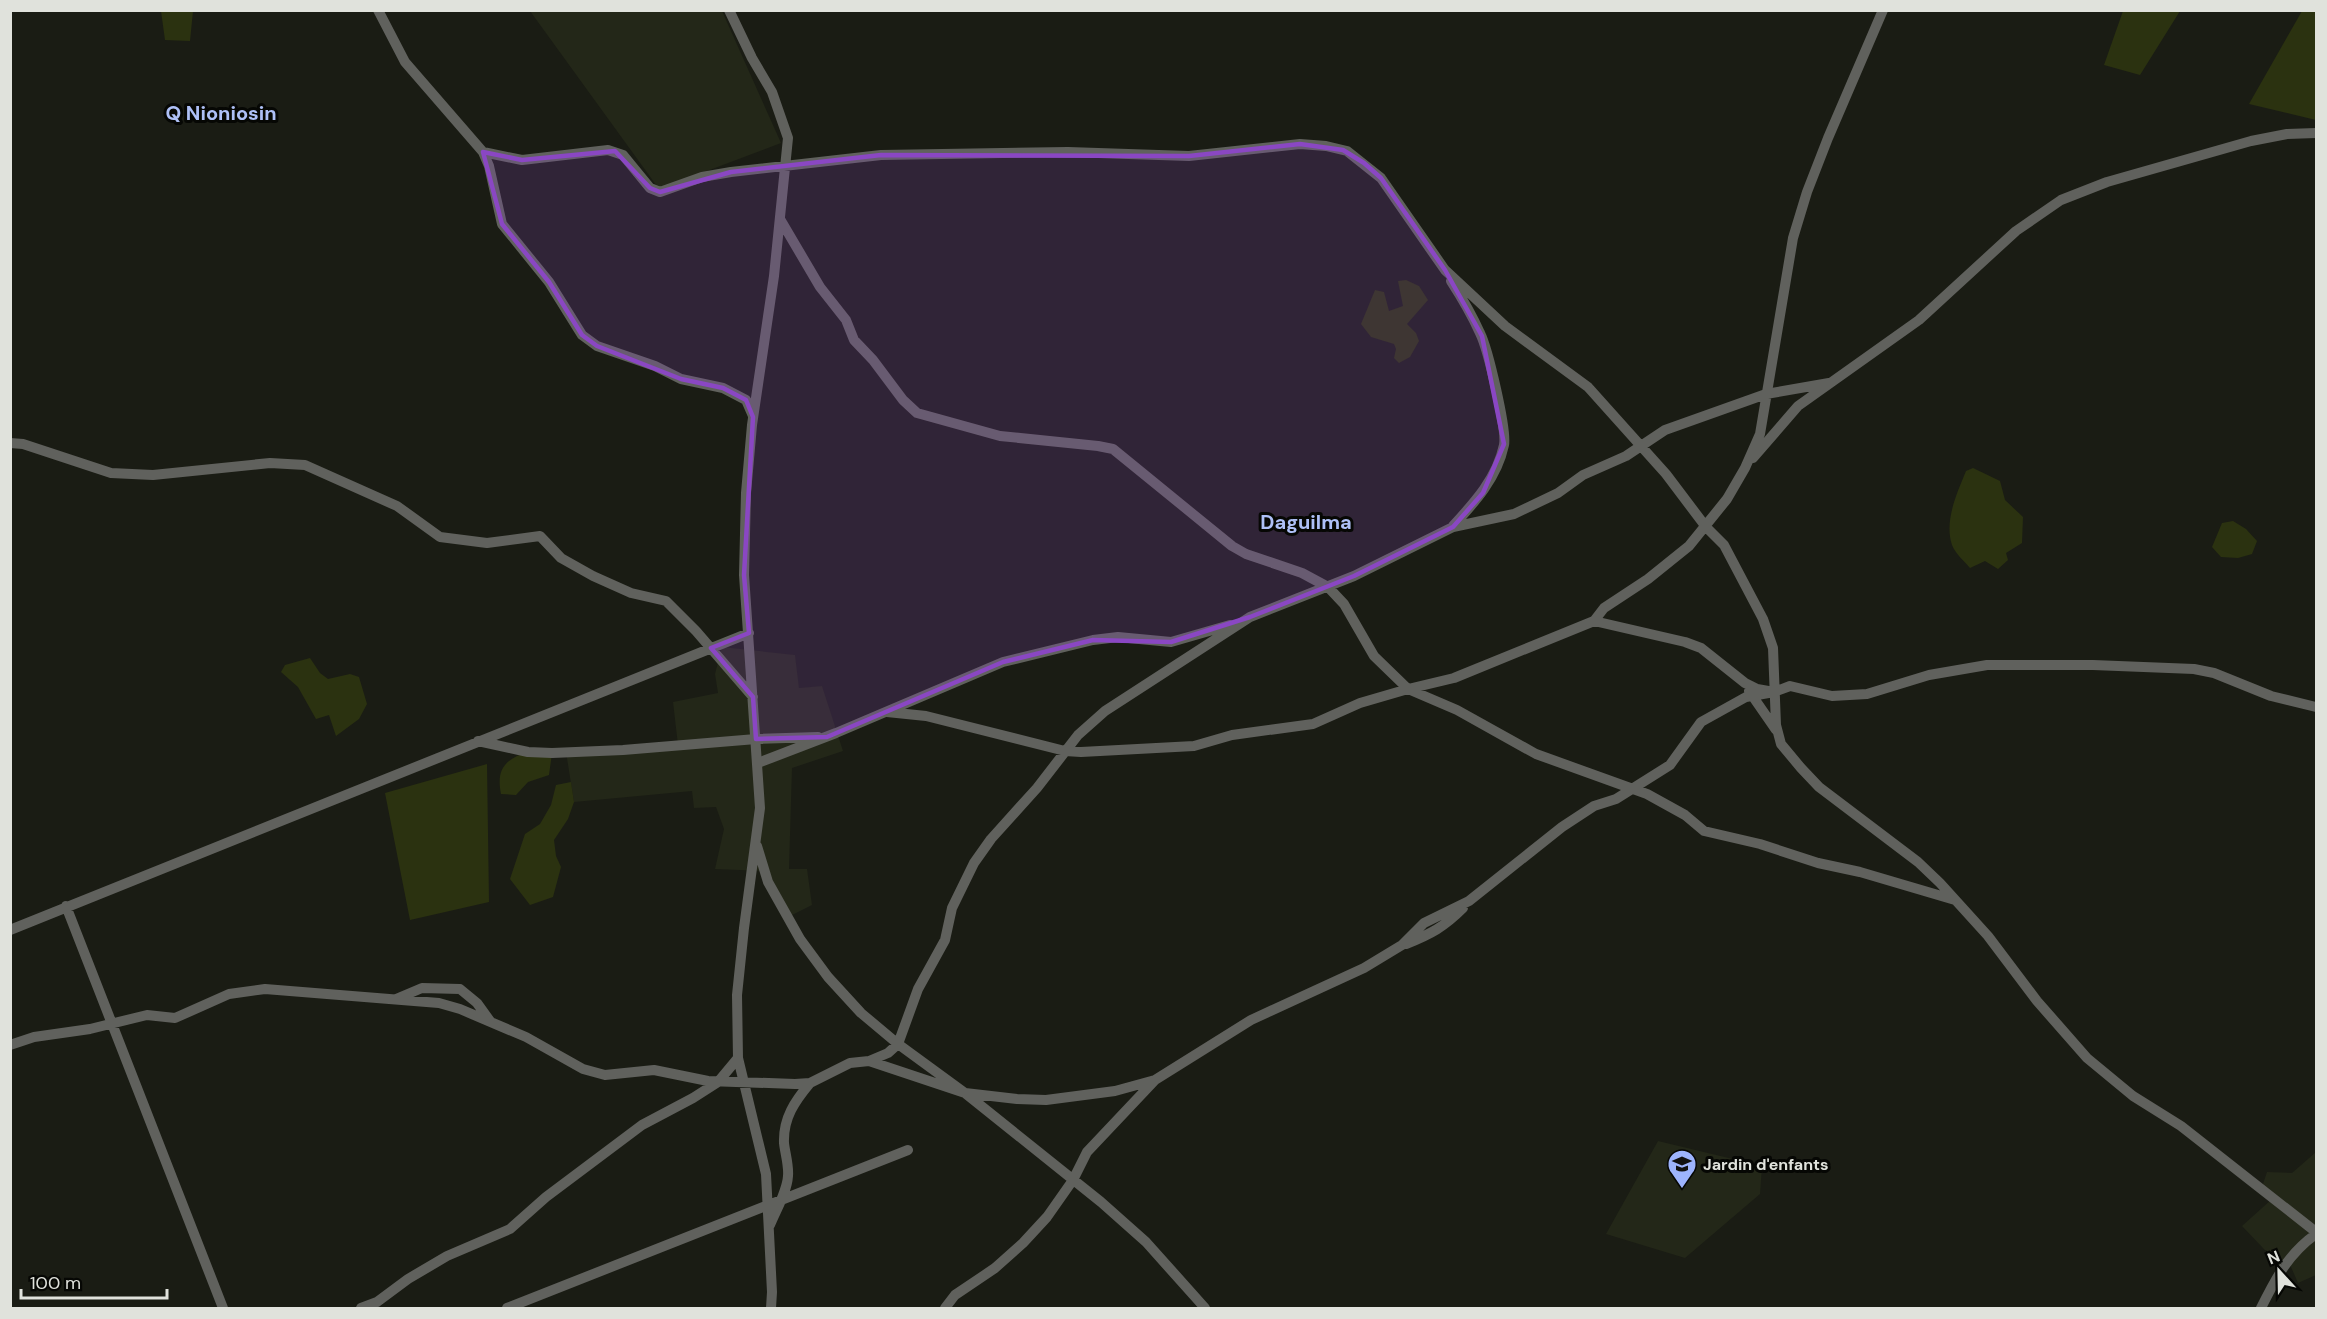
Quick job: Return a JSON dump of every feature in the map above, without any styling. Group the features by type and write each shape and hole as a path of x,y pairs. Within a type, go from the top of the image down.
{"street":[{"path":"378,10 405,62 483,152 494,185 502,224 549,282 582,334 597,346 655,366 681,379 723,388 746,400 753,417"},
{"path":"729,10 752,58 772,92 788,138 774,276 753,417 746,493 744,575 760,808 737,995 738,1058 766,1174 771,1308"},
{"path":"887,712 926,716 1065,751 1194,746 1232,735 1312,724 1360,703 1408,688 1454,678 1594,621 1604,608 1648,579 1689,546 1727,499 1745,468 1760,434 1784,285 1799,220 1828,138 1882,10"},
{"path":"1745,468 1798,406 1919,320 2016,231 2061,200 2107,182 2251,141 2287,134 2316,133"},
{"path":"483,152 522,160 615,151 622,155 650,188 660,192 702,177 752,168 881,155 1068,152 1189,156 1300,144 1326,146 1347,151 1381,178 1445,270 1482,336 1504,426 1504,444 1483,493 1453,527"},
{"path":"780,219 820,287 846,320 854,340 873,360 903,400 917,413 1000,436 1113,449 1232,546 1246,554 1302,573 1328,587 1344,604 1374,656 1408,688 1457,710 1541,756 1633,788 1685,815 1704,831 1760,844 1818,863 1860,872 1956,900"},
{"path":"1445,270 1505,326 1588,387 1666,474 1706,526 1724,545 1763,619 1773,648 1774,692 1781,744 1819,787 1918,862 1956,900 1988,936 2037,1001 2087,1058 2133,1096 2181,1126 2316,1233 2299,1246 2287,1260 2261,1308"},
{"path":"758,763 827,737 1003,662 1093,640 1110,638 1171,642 1250,618 1328,587 1453,527 1514,513 1558,493 1583,475 1626,456 1665,430 1766,394 1829,382"},
{"path":"10,443 23,444 111,473 153,475 270,463 305,465 397,506 440,537 487,543 540,536 561,558 592,576 631,592 666,601 753,697"},
{"path":"768,1229 788,1176 784,1141 786,1123 794,1102 810,1083 850,1063 869,1061 888,1053 898,1044 918,989 945,940 952,908 974,863 991,839 1037,788 1078,735 1105,711 1250,618"},
{"path":"1594,621 1685,642 1701,648 1757,689 1774,692"},
{"path":"10,930 749,633"},
{"path":"945,1308 955,1295 995,1268 1023,1243 1047,1216 1073,1180 1088,1152 1155,1080 1251,1020 1364,968 1402,945 1424,923 1469,901 1562,827 1594,806 1616,799 1670,765 1701,722 1746,697 1774,692 1790,686 1832,696 1867,694 1929,675 1987,665 2104,665 2194,669 2214,673 2271,696 2316,707"},
{"path":"1738,676 1778,734"},
{"path":"478,741 528,752 552,753 827,737"},
{"path":"756,840 768,882 800,939 828,977 861,1013 898,1044 965,1093 1146,1242 1204,1308"},
{"path":"66,906 223,1308"},
{"path":"393,1000 422,988 460,989 477,1003 492,1023"},
{"path":"10,1045 34,1036 90,1029 147,1016 175,1018 229,994 265,989 439,1003 460,1009 526,1037 583,1069 605,1075 654,1070 718,1082 810,1083"},
{"path":"361,1308 377,1302 447,1256 510,1229 546,1197 642,1125 718,1082 738,1058"},
{"path":"869,1061 965,1093 1046,1100 1115,1091 1155,1080"},
{"path":"507,1308 908,1150"}],"highlighted area":[{"path":"1300,144 1343,150 1364,163 1381,178 1445,270 1482,336 1504,444 1483,493 1453,527 1354,576 1250,617 1171,642 1093,640 1003,662 827,737 756,739 753,697 711,648 749,633 744,575 753,417 746,400 723,388 681,379 597,346 582,335 549,282 502,224 483,152 522,160 615,151 650,188 660,192 731,172 881,155 1189,156"}],"shaded area":[{"path":"530,11 722,11 781,143 659,189"},
{"path":"722,647 795,655 799,688 822,686 843,751 792,768 789,869 807,869 812,905 788,917 765,871 715,869 724,829 716,807 694,808 692,791 574,802 566,752 678,745 673,702 718,693 715,674"},
{"path":"1658,1141 1762,1166 1760,1194 1685,1258 1606,1234"},
{"path":"2316,1152 2316,1275 2298,1283 2288,1260 2282,1268 2242,1226 2272,1199 2261,1190 2267,1172 2292,1173"}],"green space":[{"path":"161,11 193,11 190,41 165,40"},
{"path":"2123,11 2180,11 2140,75 2104,65"},
{"path":"2302,11 2316,11 2316,120 2249,104"},
{"path":"1406,280 1419,286 1428,300 1407,324 1416,333 1419,341 1410,357 1399,363 1394,358 1396,349 1394,344 1371,337 1361,324 1375,290 1384,292 1389,311 1403,306 1398,281"},
{"path":"1973,468 2000,481 2005,500 2023,517 2022,543 2006,553 2008,560 1998,569 1985,561 1970,568 1952,545 1950,526 1953,507 1966,471"},
{"path":"2233,521 2246,529 2257,541 2252,554 2238,558 2221,557 2212,547 2222,523"},
{"path":"310,658 320,673 328,679 350,674 359,677 367,704 359,719 336,736 329,715 316,719 298,687 281,672 285,665"},
{"path":"528,752 552,753 549,775 528,782 516,795 501,794 500,778 504,766 513,758"},
{"path":"487,764 489,902 410,920 385,793"},
{"path":"571,782 574,802 568,819 554,840 556,856 561,867 553,897 530,905 510,879 525,834 540,824 551,805 556,785"}],"place":[{"name":"Jardin d'enfants","path":"1682,1190"}],"district":[{"name":"Q Nioniosin","path":"221,113"},
{"name":"Daguilma","path":"1306,522"}]}
